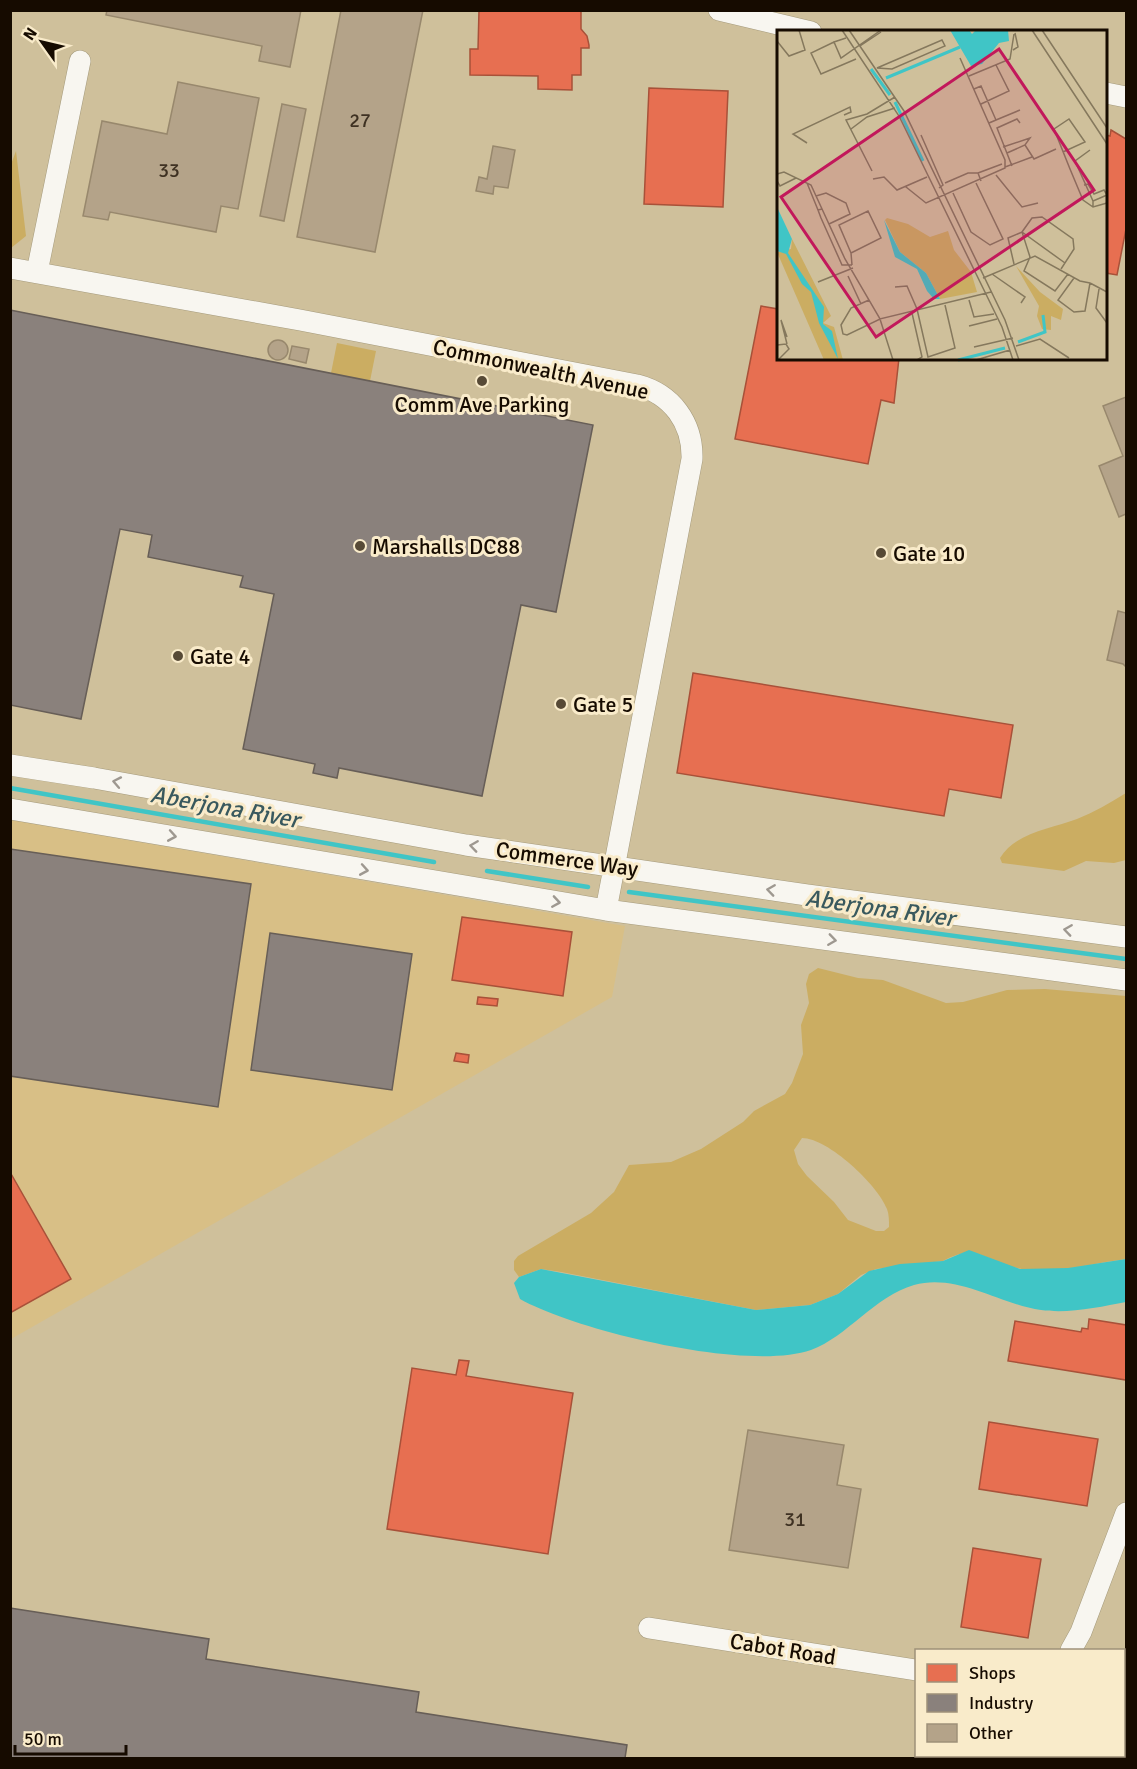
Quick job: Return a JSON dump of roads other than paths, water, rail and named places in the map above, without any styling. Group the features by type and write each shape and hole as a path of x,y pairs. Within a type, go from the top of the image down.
{"street":[{"path":"719,10 803,30"},
{"path":"37,272 80,61"},
{"path":"1107,93 1126,97"},
{"name":"Commonwealth Avenue","path":"10,268 637,385 657,393 674,406 688,430 692,459 606,910"},
{"name":"Commerce Way","path":"10,765 94,777 466,845 1126,937"},
{"name":"Commerce Way","path":"10,809 606,910 1126,980"},
{"path":"1071,1649 1126,1513"},
{"name":"Cabot Road","path":"649,1629 915,1670"}],"water":[{"path":"969,1250 1020,1269 1068,1268 1126,1259 1126,1302 1073,1311 1041,1310 962,1286 930,1282 900,1290 837,1336 811,1350 783,1355 747,1356 663,1345 581,1324 520,1299 514,1283 519,1277 541,1269 756,1310 810,1305 838,1294 869,1271 900,1264 943,1261"}],"waterway":[{"name":"Aberjona River","path":"10,788 434,862"},
{"name":"Aberjona River","path":"487,871 588,887"},
{"name":"Aberjona River","path":"629,892 1126,959"}],"place":[{"name":"Comm Ave Parking","path":"482,381"},
{"name":"Marshalls DC88","path":"360,546"},
{"name":"Gate 10","path":"881,553"},
{"name":"Gate 4","path":"178,656"},
{"name":"Gate 5","path":"561,704"}]}
